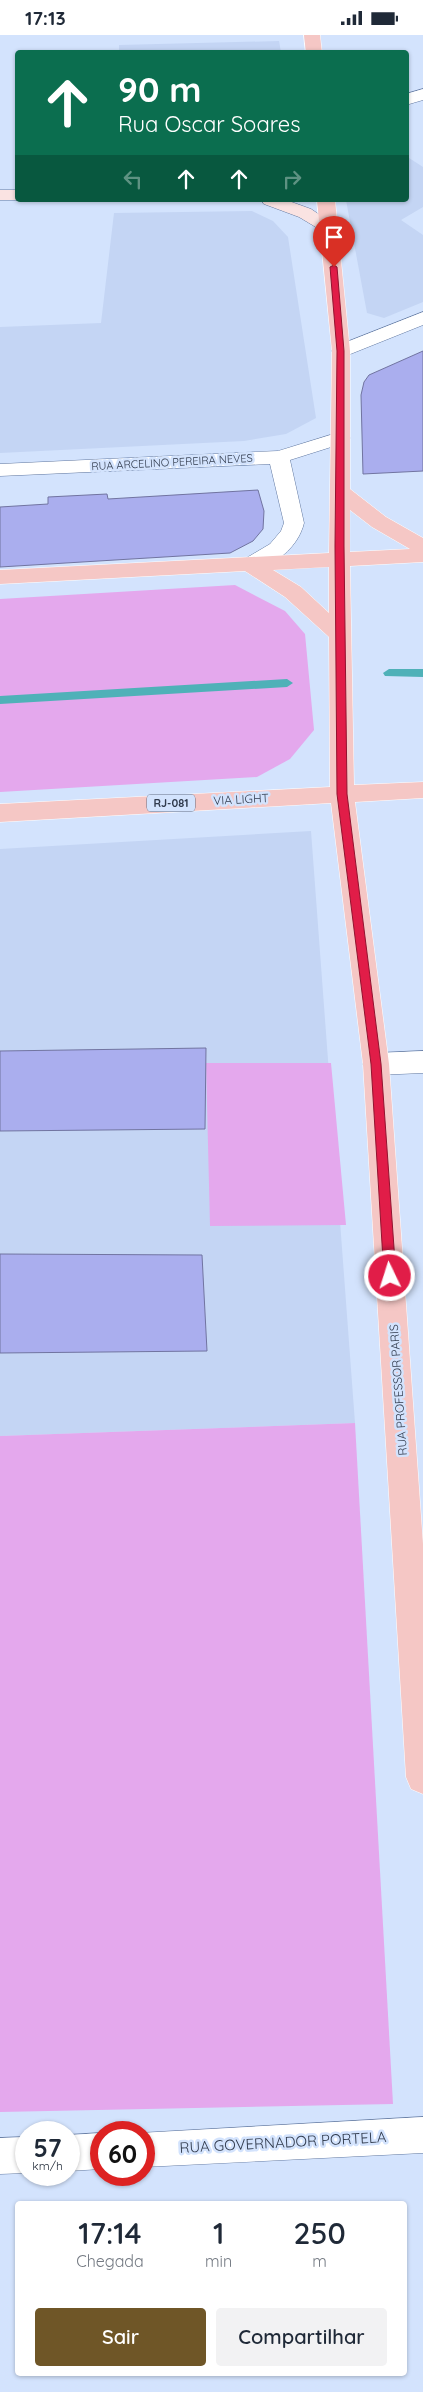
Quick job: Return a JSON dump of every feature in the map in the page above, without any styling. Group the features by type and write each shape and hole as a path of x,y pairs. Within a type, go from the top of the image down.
{"main road":[{"path":"312,35 314,50"},
{"path":"0,195 15,195"},
{"path":"275,202 305,213 330,228"},
{"name":"RUA PROFESSOR PARIS","path":"326,202 340,351 342,794 376,1064 414,1508 423,1777"},
{"path":"340,492 378,522 423,547"},
{"path":"0,577 340,561 423,555"},
{"path":"250,565 299,596 341,636"},
{"name":"VIA LIGHT","path":"0,813 423,790"}],"street":[{"path":"409,99 423,94"},
{"path":"340,351 423,318"},
{"name":"RUA ARCELINO PEREIRA NEVES","path":"0,470 279,457 340,438"},
{"path":"250,565 280,547 292,533 294,523 279,457"},
{"path":"376,1064 423,1062"},
{"name":"RUA GOVERNADOR PORTELA","path":"155,2148 423,2135"},
{"path":"0,2156 15,2155"}],"shaded area":[{"path":"279,41 281,50 119,50 119,45"},
{"path":"409,158 423,167 423,207 401,220 423,235 423,302 384,318 367,313 346,202 409,202"},
{"path":"252,211 273,221 288,237 316,418 286,434 244,441 0,453 0,327 101,323 114,213"},
{"path":"235,585 285,611 305,634 314,730 290,759 257,777 0,792 0,599"},
{"path":"311,831 355,1423 0,1436 0,849"},
{"path":"206,1063 331,1063 346,1225 210,1226"},
{"path":"355,1423 393,2104 0,2112 0,1436"}],"building":[{"path":"423,351 423,471 363,474 361,395 364,382 369,375"},
{"path":"258,490 264,511 263,529 253,541 230,553 0,567 0,507 48,504 48,497 107,494 108,499"},
{"path":"206,1048 205,1129 0,1131 0,1051"},
{"path":"0,1254 202,1255 207,1351 0,1353"}],"waterway":[{"path":"389,673 423,673"},
{"path":"0,700 287,683"}],"route":[{"path":"334,267 340,351 339,546 342,794 376,1064 390,1276"}]}
